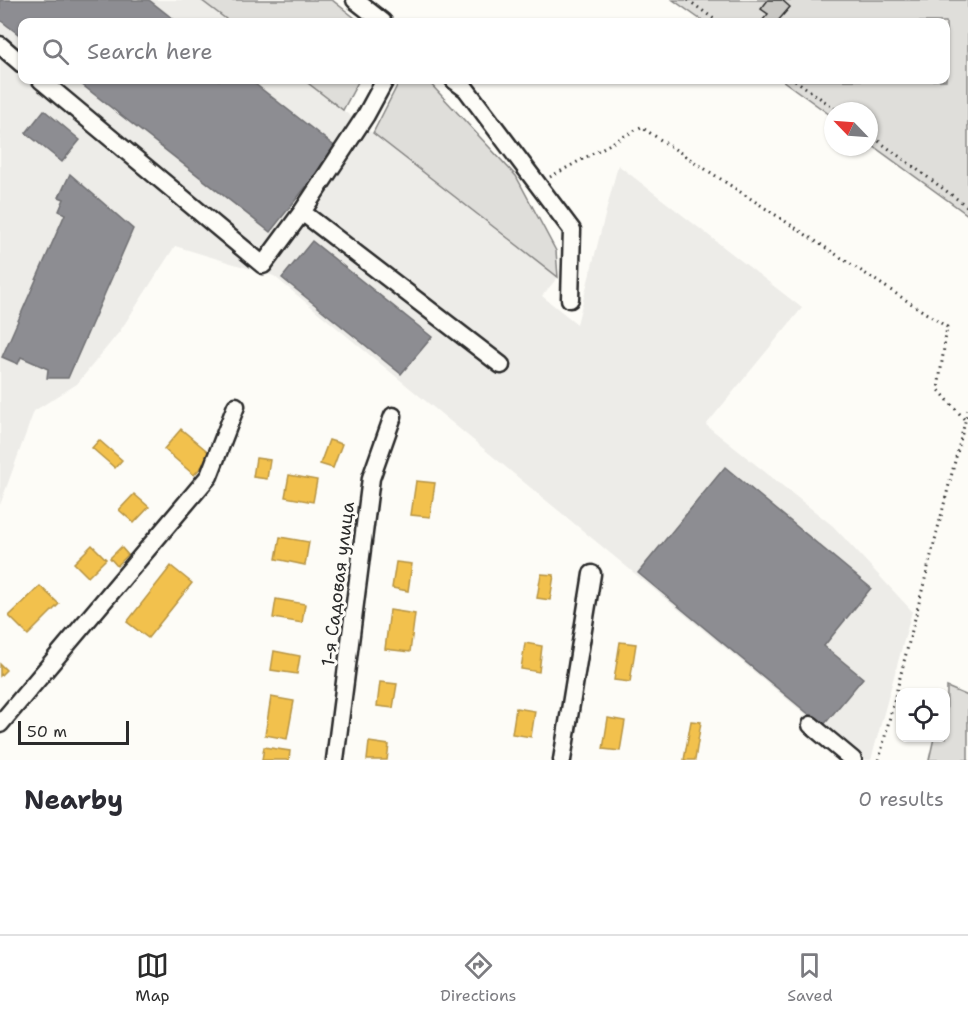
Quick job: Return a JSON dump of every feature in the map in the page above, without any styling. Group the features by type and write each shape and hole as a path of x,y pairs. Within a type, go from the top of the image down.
{"street":[{"path":"355,0 378,18"},
{"path":"0,45 18,61"},
{"path":"46,84 263,265 302,212 366,115 383,84"},
{"path":"459,84 466,89 572,230 570,299"},
{"path":"302,212 501,365"},
{"path":"0,724 209,476 236,406"},
{"name":"1-я Садовая улица","path":"335,760 371,478 393,416"},
{"path":"562,760 592,574"},
{"path":"811,725 853,760"}],"path":[{"path":"688,0 713,18"},
{"path":"801,84 826,102"},
{"path":"538,184 641,127 947,327 938,389 965,420"},
{"path":"878,141 968,207"},
{"path":"879,760 968,410"}],"shaded area":[{"path":"0,0 201,0 225,18 18,18 18,84 309,84 558,277 542,296 577,324 618,165 802,308 706,425 833,526 912,611 871,760 861,760 274,276 175,246 120,331 77,384 34,411 0,505"},
{"path":"201,0 332,0 355,18 225,18"},
{"path":"673,0 968,0 968,215 878,150 878,102 824,102 824,110 788,84 950,84 950,18 698,18"},
{"path":"309,84 357,84 343,110"},
{"path":"398,84 431,84 516,176 556,251 558,277 373,133"},
{"path":"950,688 968,696 968,760 929,760 933,742 950,742"}],"building: Homes":[{"path":"181,429 212,455 194,475 164,449"},
{"path":"99,440 122,460 115,468 92,448"},
{"path":"329,440 342,444 333,468 320,464"},
{"path":"256,458 270,460 267,479 253,477"},
{"path":"289,475 317,480 313,502 285,497"},
{"path":"416,481 435,483 430,517 411,515"},
{"path":"134,494 149,507 134,523 119,510"},
{"path":"280,537 309,542 305,565 276,559"},
{"path":"92,545 106,559 88,577 74,563"},
{"path":"121,547 128,555 117,566 110,558"},
{"path":"396,562 412,564 408,591 392,588"},
{"path":"171,566 192,583 148,638 127,622"},
{"path":"541,574 554,575 550,600 537,598"},
{"path":"40,586 59,604 28,635 9,616"},
{"path":"276,599 305,604 302,623 273,618"},
{"path":"390,610 415,614 410,652 385,649"},
{"path":"620,642 636,644 630,682 614,680"},
{"path":"525,643 542,646 539,672 521,669"},
{"path":"274,651 300,656 297,674 271,670"},
{"path":"0,664 6,670 0,676"},
{"path":"380,682 397,684 393,708 377,706"},
{"path":"271,697 294,701 287,739 265,735"},
{"path":"516,708 535,711 531,737 512,734"},
{"path":"608,718 625,721 620,751 603,749"},
{"path":"691,721 701,722 695,760 684,760"},
{"path":"369,742 389,745 387,760 367,760"},
{"path":"264,747 290,751 289,760 262,760"}],"building: Industry":[{"path":"0,0 149,0 172,18 18,18 18,34 0,20"},
{"path":"81,84 255,84 337,148 270,232"},
{"path":"44,110 80,140 62,162 26,133"},
{"path":"70,174 133,229 68,378 47,378 48,369 21,357 18,364 2,357 65,214 59,211 64,199 59,197"},
{"path":"312,241 432,337 401,374 282,278"},
{"path":"725,467 871,588 824,646 863,678 823,726 638,573"}],"building: Other":[{"path":"768,0 782,0 790,7 780,18 765,18 768,14 761,9"}]}
